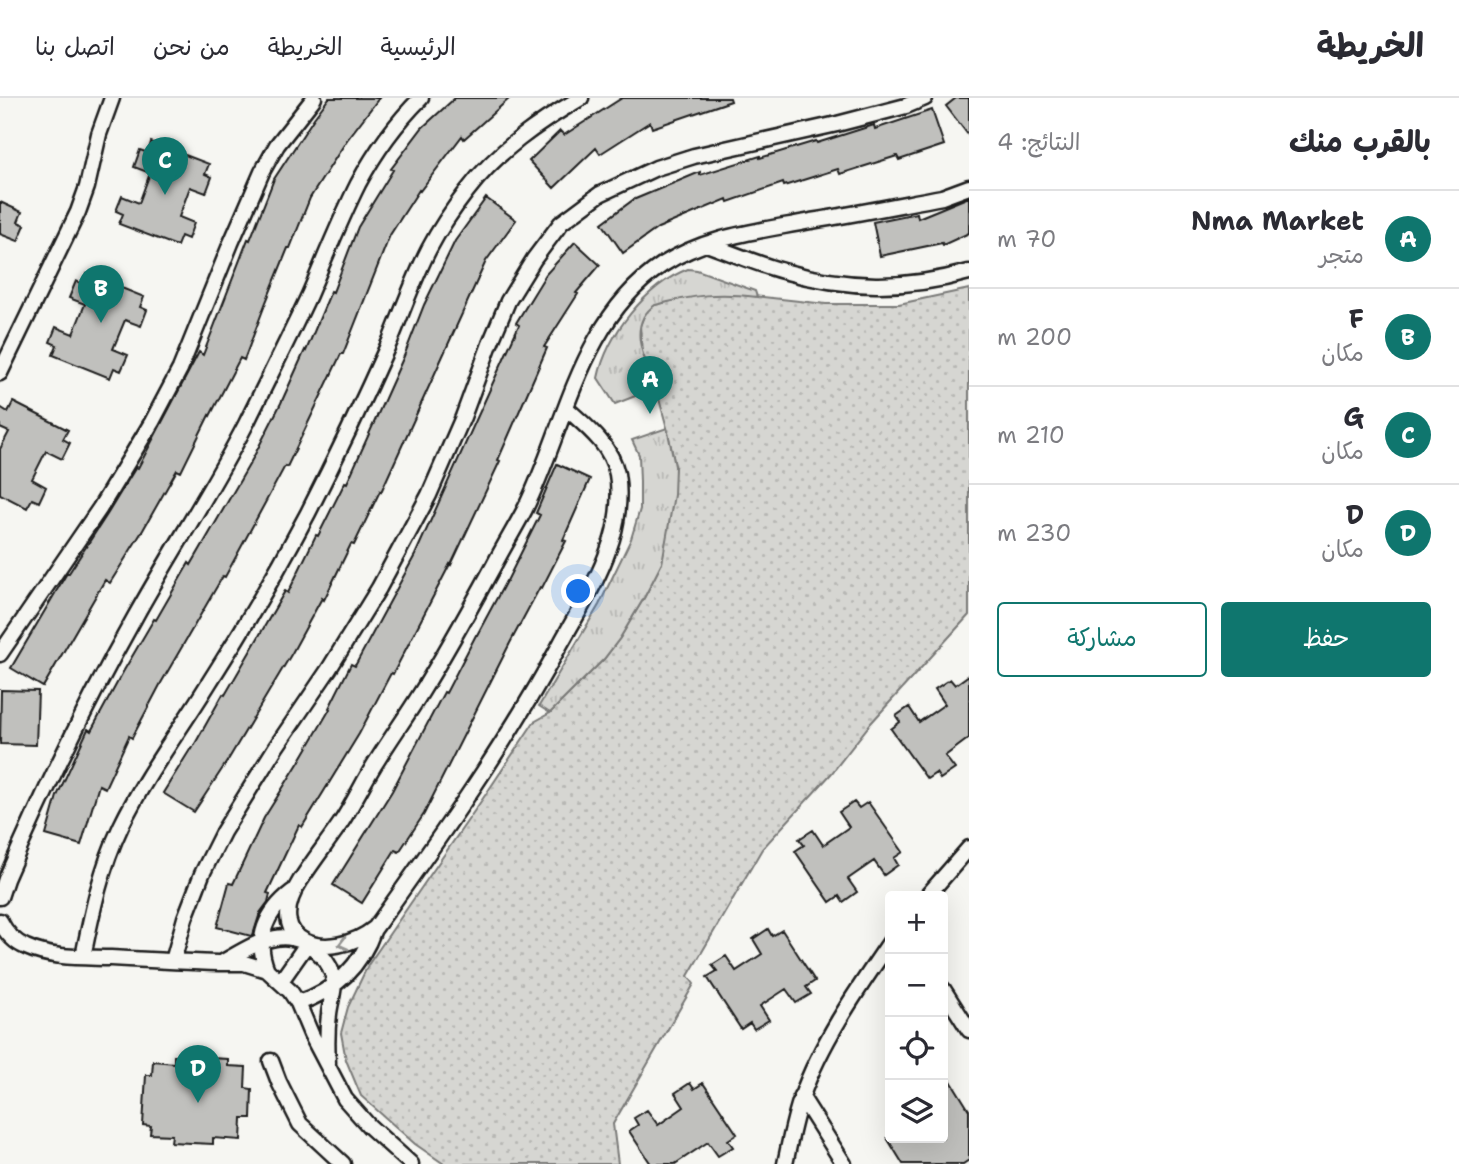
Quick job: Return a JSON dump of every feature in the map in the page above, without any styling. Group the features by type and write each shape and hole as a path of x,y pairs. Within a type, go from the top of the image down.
{"street":[{"path":"0,373 78,212 87,187 99,134 112,98"},
{"path":"0,654 100,508 152,422 180,369 230,243 262,172 277,145 314,98"},
{"path":"0,897 5,878 64,750 133,620 244,427 304,305 359,183 378,150 404,115 421,98"},
{"path":"83,957 105,864 120,827 285,557 357,411 430,247 449,215 495,159 522,135 581,98"},
{"path":"173,961 189,907 223,832 379,588 429,495 508,301 561,223 600,194 656,167 837,124 906,106 925,98"},
{"path":"375,928 365,936 343,945 318,947 307,944 293,930 289,921 289,901 421,694 480,590 525,508 581,369 597,335 613,312 660,267 680,255 725,237 942,197 969,187"},
{"path":"706,244 781,271 853,285 914,283 969,272"},
{"path":"298,1003 318,996 334,986 347,975 364,953 375,928 503,743 572,623 609,548 618,496 617,475 611,455 598,438 566,408"},
{"path":"931,891 969,848"},
{"path":"267,971 262,940 265,925 281,901 293,892"},
{"path":"0,921 14,941 41,952 83,957 244,963 267,971 281,981 298,1003 345,1098 369,1126 411,1164"},
{"path":"219,963 273,937 297,939 315,949 333,974 334,986 327,1025 328,1064"},
{"path":"281,981 307,944"},
{"path":"785,1164 801,1096 819,1056 885,949"},
{"path":"948,997 969,1030"},
{"path":"271,1061 300,1124 343,1164"},
{"path":"801,1096 844,1164"}],"green space":[{"path":"688,269 755,291 757,297 706,295 655,305 646,313 639,333 643,356 656,388 615,404 598,378 610,345 643,299 672,277"},
{"path":"969,289 969,615 762,849 688,976 694,984 613,1124 618,1164 444,1164 415,1144 361,1096 346,1060 341,1033 348,1007 368,965 534,722 550,713 604,659 620,638 662,563 675,466 656,388 642,352 640,326 646,311 655,305 701,294 736,294 826,304 899,304"},
{"path":"667,428 675,466 674,495 662,563 620,638 604,659 550,713 539,706 599,605 631,539 640,509 639,455 632,440"}],"building":[{"path":"329,98 379,98 347,140 310,198 244,360 240,358 181,472 177,470 110,583 105,580 43,687 11,668 67,573 136,467 138,468 199,352 203,355 274,179"},
{"path":"455,98 510,98 464,139 462,136 419,190 390,235 343,354 287,467 285,466 225,577 223,576 161,683 132,738 129,736 105,788 99,785 81,845 46,835 57,796 88,729 91,731 154,619 156,620 189,563 191,565 253,458 306,351 331,291 333,292 358,227 393,170 391,169 422,128"},
{"path":"622,98 730,98 731,101 652,128 650,122 600,154 596,148 554,188 529,161 560,131 564,135"},
{"path":"956,98 969,98 969,136 946,106"},
{"path":"932,110 944,145 899,160 897,156 840,174 838,169 784,186 783,183 728,202 727,199 658,228 623,253 602,223 633,200 700,172 700,175 874,125 875,129"},
{"path":"151,142 209,164 205,174 212,177 206,193 190,187 179,217 194,223 188,239 181,236 177,246 119,224 123,214 116,211 122,196 139,203 150,173 134,167 140,150 148,153"},
{"path":"969,197 969,233 943,245 942,243 880,256 873,222 917,213 918,218"},
{"path":"486,198 516,220 486,261 381,492 354,545 351,544 324,600 322,598 228,760 194,812 163,793 223,694 225,695 285,591 288,593 316,535 318,536 345,482 347,483 424,305 455,241"},
{"path":"0,202 22,212 18,222 25,225 18,241 0,234"},
{"path":"575,242 600,265 576,293 578,294 544,347 547,348 498,460 500,461 451,565 359,734 302,827 299,825 267,893 270,894 268,902 260,913 253,935 217,927 229,883 233,884 264,818 330,709 351,664 355,666 415,555 519,325 516,323 546,274"},
{"path":"87,274 144,297 140,307 147,310 141,326 125,320 113,349 128,355 121,371 114,368 110,378 53,355 57,345 50,342 56,327 73,334 85,304 69,298 76,281 83,284"},
{"path":"13,402 68,430 63,439 70,443 62,459 46,451 32,479 46,487 39,502 32,499 27,508 0,494 0,449 9,432 0,428 0,407 8,412"},
{"path":"557,464 590,479 563,540 566,541 510,643 424,814 399,852 395,850 362,903 333,885 392,791 507,581 540,515 536,513"},
{"path":"969,675 969,738 945,756 955,769 940,779 936,773 927,779 891,729 900,722 896,716 909,707 919,722 945,704 935,689 950,679 955,685"},
{"path":"1,690 38,691 36,745 0,744"},
{"path":"854,802 859,808 868,802 903,852 894,858 898,865 884,875 874,861 848,879 857,892 843,902 839,896 830,902 795,851 804,845 799,839 813,830 823,845 849,827 839,812"},
{"path":"768,929 772,936 782,930 815,981 806,987 811,994 796,1003 786,989 760,1006 769,1020 754,1029 750,1023 741,1029 707,977 717,971 712,965 726,956 736,971 762,954 753,939"},
{"path":"174,1056 228,1059 228,1066 246,1067 245,1088 252,1089 251,1118 242,1118 241,1140 213,1138 213,1144 171,1142 172,1135 150,1134 151,1126 143,1125 146,1075 152,1075 153,1061 174,1063"},
{"path":"948,1076 969,1110 969,1160 963,1164 903,1164 890,1143 948,1143"},
{"path":"690,1083 694,1089 703,1083 737,1134 728,1140 733,1147 718,1156 708,1142 675,1164 651,1164 629,1131 638,1125 634,1118 647,1110 658,1125 684,1107 675,1093"}],"place":[{"name":"G","path":"165,195"},
{"name":"F","path":"101,323"},
{"name":"Nma Market","path":"650,414"},
{"name":"D","path":"198,1103"}]}
